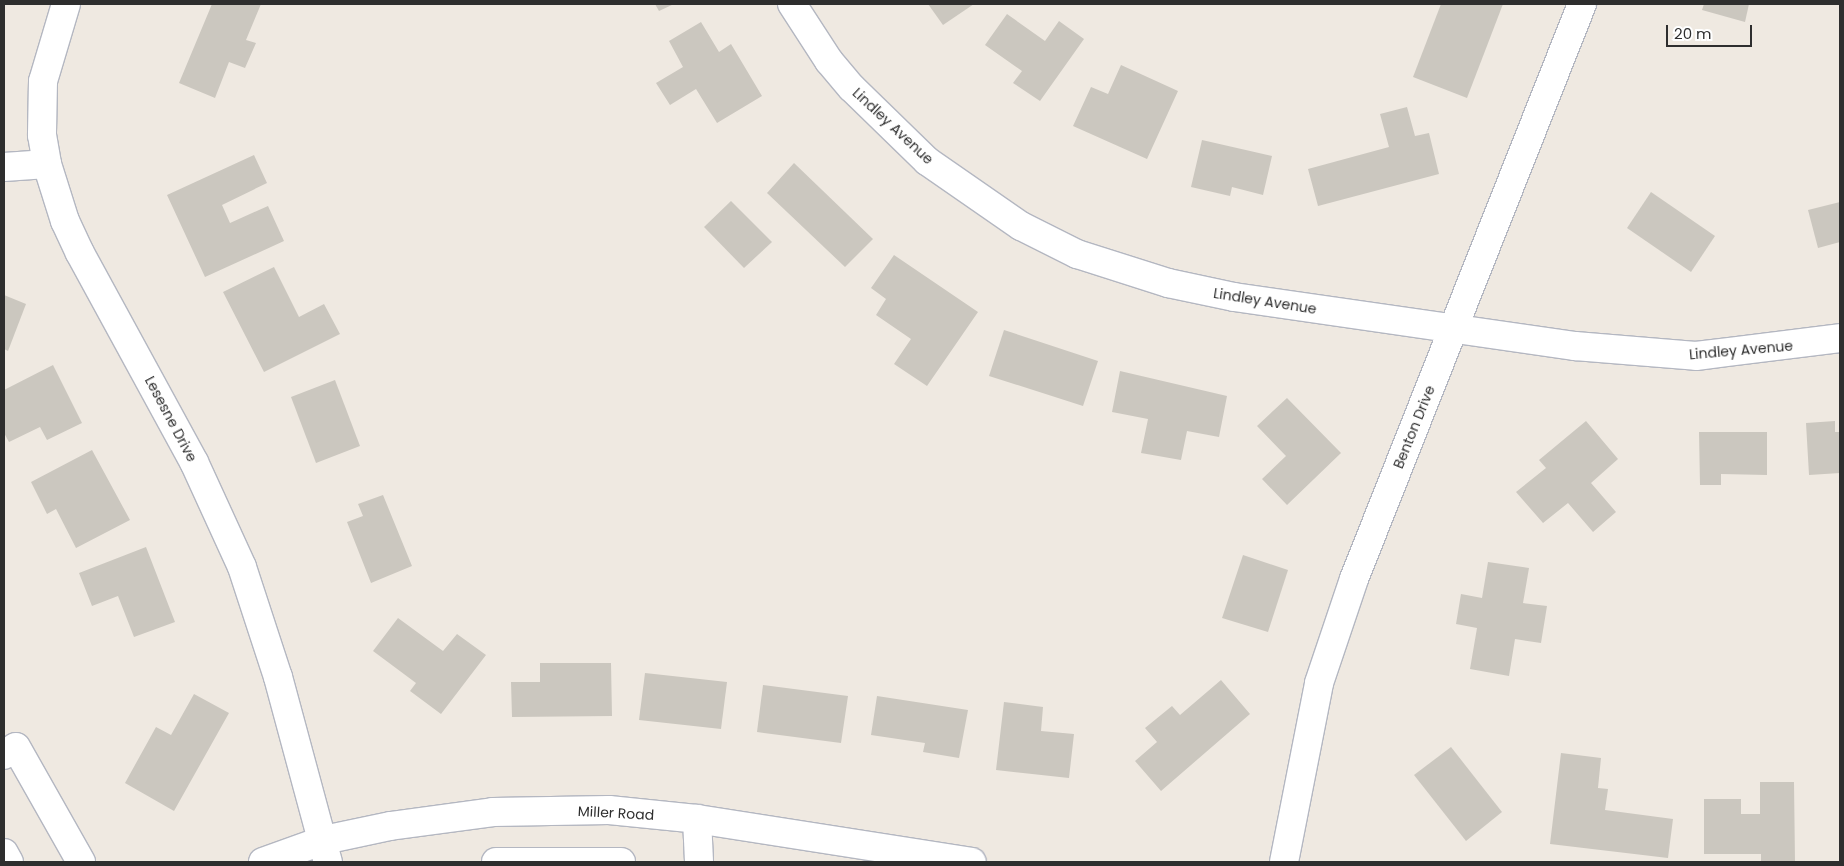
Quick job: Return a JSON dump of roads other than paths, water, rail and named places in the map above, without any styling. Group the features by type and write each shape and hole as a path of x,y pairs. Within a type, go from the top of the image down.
{"street":[{"name":"Lesesne Drive","path":"66,4 42,81 42,135 47,164 65,221 80,253 194,462 242,566 278,677 326,851"},
{"name":"Lindley Avenue","path":"792,4 829,62 852,88 921,156 1021,226 1077,254 1168,283 1234,297 1575,346 1696,356 1840,338"},
{"name":"Benton Drive","path":"1284,862 1319,683 1354,579 1582,4"},
{"path":"4,168 47,164"},
{"path":"8,746 81,862"},
{"name":"Miller Road","path":"262,862 326,851 390,826 493,812 608,810 697,819 972,862"},
{"path":"697,819 699,862"},
{"path":"4,853 9,862"},
{"path":"496,862 621,862"}]}
